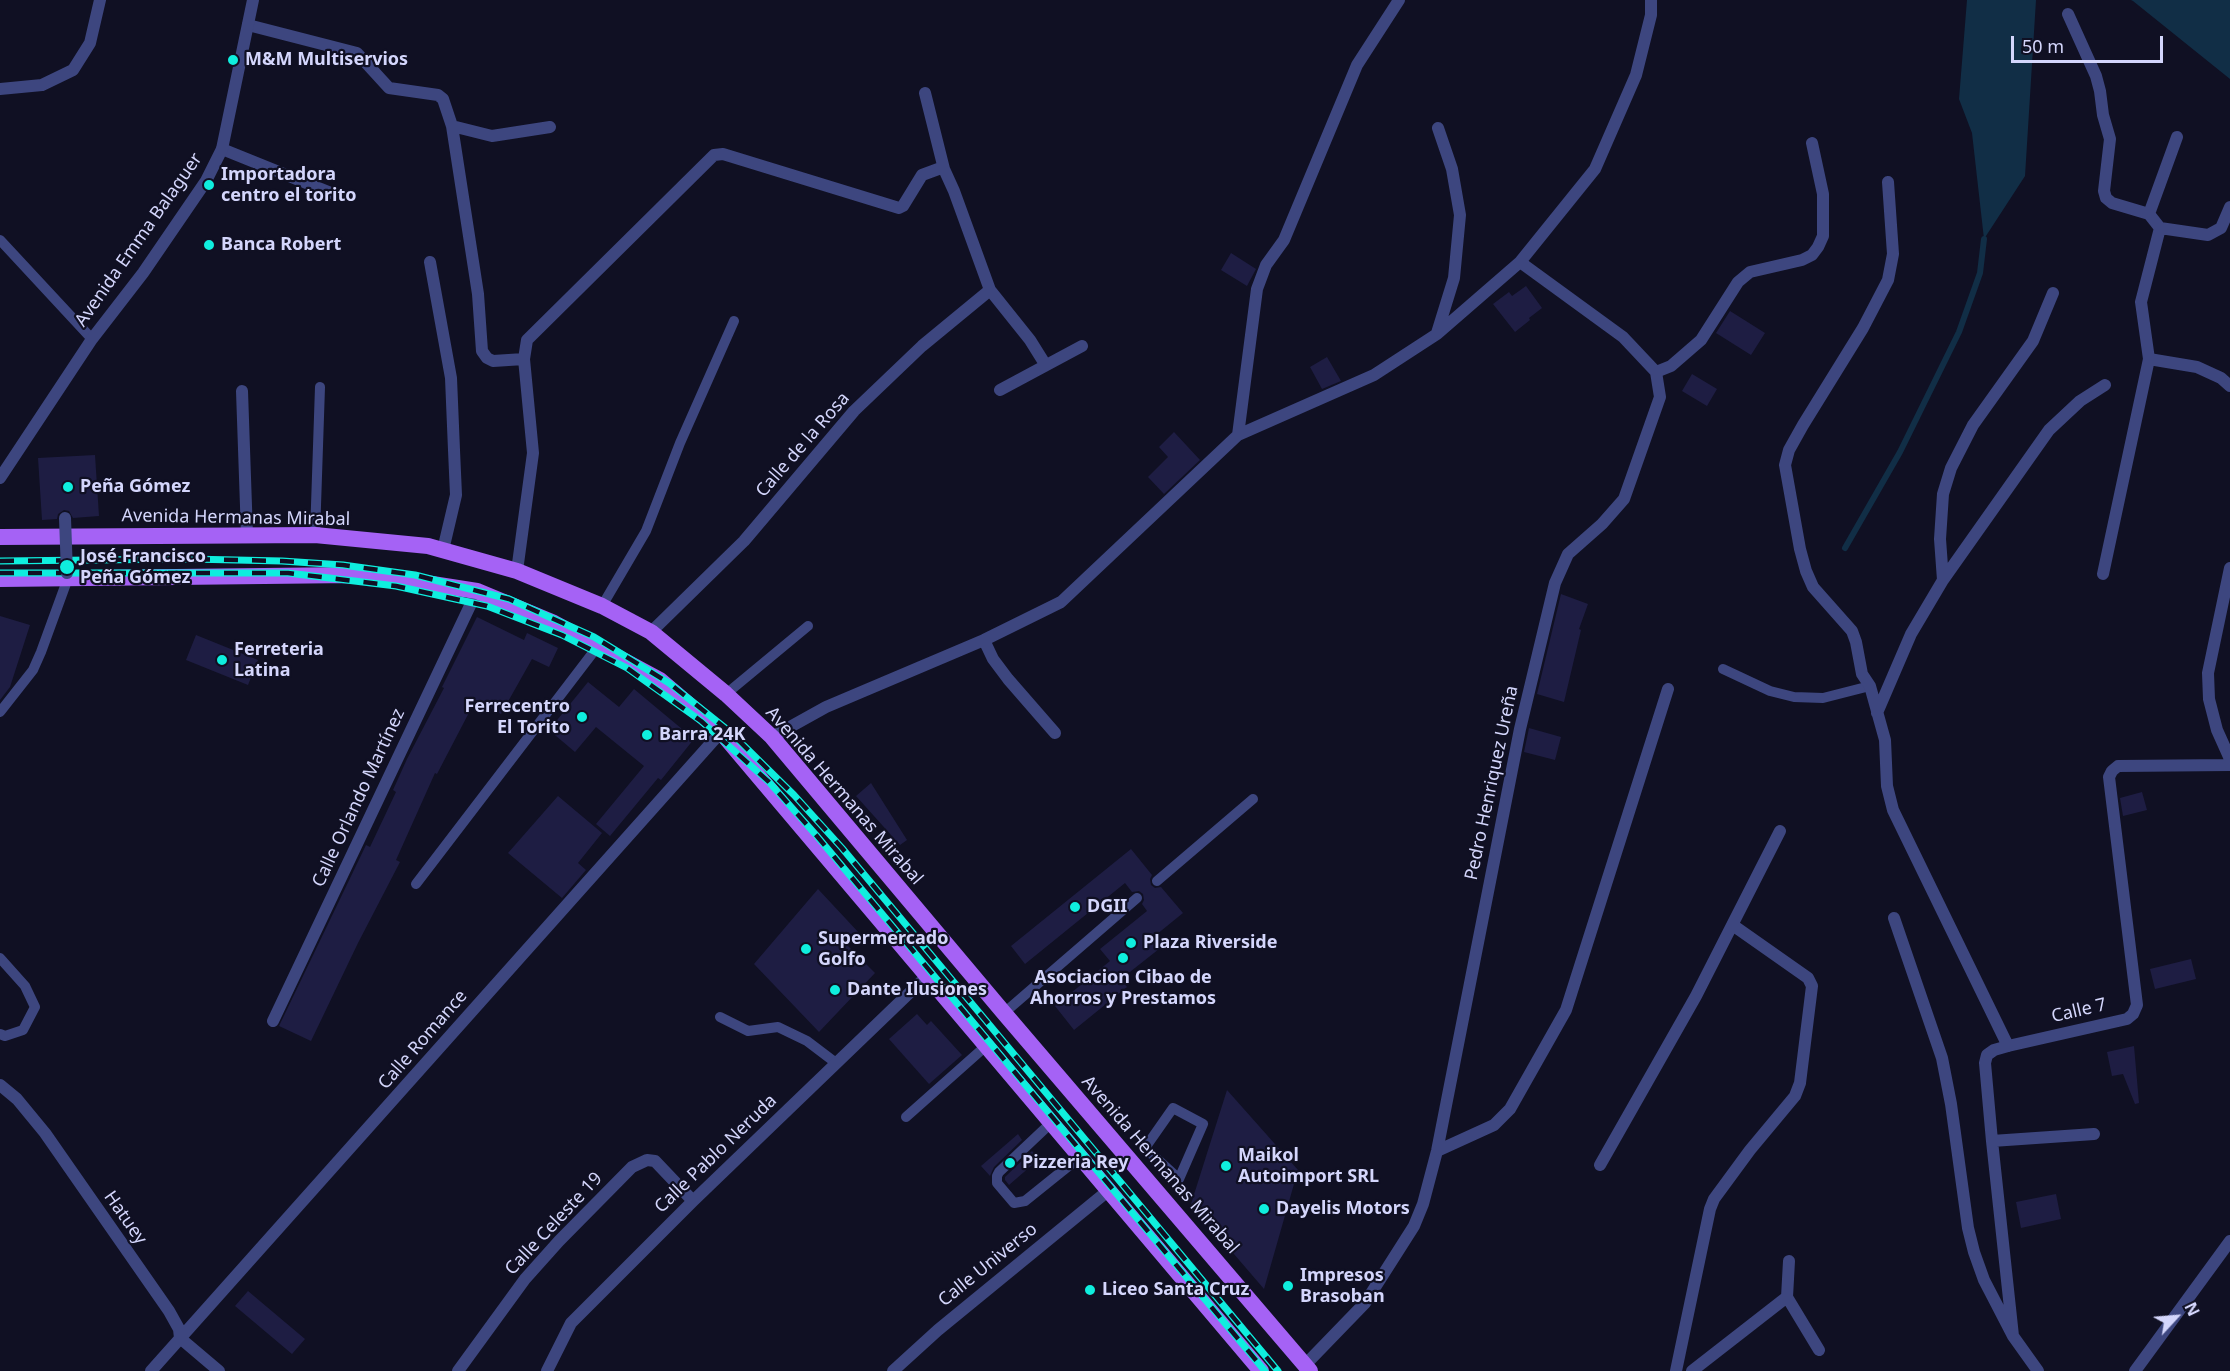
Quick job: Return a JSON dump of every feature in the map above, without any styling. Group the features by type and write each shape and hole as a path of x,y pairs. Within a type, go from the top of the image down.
{"main road":[{"name":"Avenida Hermanas Mirabal","path":"0,537 315,534 428,546 517,571 602,606 651,632 726,694 772,737 1139,1172 1308,1368"},
{"path":"0,579 68,575 352,575 394,578 477,591 554,623 660,680 721,732 1261,1371"}],"street":[{"path":"0,88 42,85 73,70 90,43 100,0"},
{"name":"Avenida Emma Balaguer","path":"0,478 92,339 143,273 206,181 222,150 253,0"},
{"path":"1238,435 1257,289 1266,265 1284,240 1357,65 1398,0"},
{"path":"772,737 826,706 984,640 1061,602 1238,435 1374,375 1437,334 1520,262 1595,169 1636,75 1651,15 1651,0"},
{"path":"2068,14 2096,76 2100,91 2103,115 2110,140 2104,191 2106,198 2112,203 2150,214 2160,228 2208,235 2221,228 2230,207"},
{"path":"248,25 357,53 389,88 438,95 443,99 452,126 478,294 482,351 487,358 493,361 524,360"},
{"path":"925,93 944,169 990,290 1030,340 1045,364"},
{"path":"452,126 492,136 550,128"},
{"path":"1437,334 1455,278 1460,215 1452,169 1438,129"},
{"path":"2150,214 2177,137"},
{"path":"1520,262 1623,337 1656,372 1671,366 1701,340 1738,282 1750,272 1802,260 1812,255 1818,247 1823,236 1822,194 1812,143"},
{"path":"222,150 331,193"},
{"path":"517,571 533,453 524,360 527,340 716,154 723,154 898,208 903,206 922,175 944,169"},
{"path":"1888,182 1893,254 1888,280 1863,328 1789,450 1785,465 1806,572 1813,587 1852,631 1862,674 1870,686 1885,740 1887,786 1893,810 2008,1046"},
{"path":"2103,574 2149,359 2141,302 2160,228"},
{"path":"430,262 451,378 456,495 443,550"},
{"name":"Calle de la Rosa","path":"651,632 744,541 854,411 922,346 990,290"},
{"path":"1943,580 1940,539 1943,494 1951,468 1973,425 2033,340 2053,293"},
{"path":"999,390 1082,346"},
{"path":"2149,359 2197,368 2221,378 2230,386"},
{"name":"Pedro Henriquez Ureña","path":"1308,1368 1365,1303 1414,1226 1423,1204 1437,1151 1520,729 1555,583 1568,554 1602,524 1624,499 1660,397 1656,372"},
{"path":"1877,713 1911,634 1943,580 2049,430 2080,401 2106,385"},
{"path":"242,391 247,535"},
{"path":"65,518 68,575"},
{"path":"2230,568 2208,673 2209,699 2217,730 2230,759"},
{"name":"Calle Orlando Martínez","path":"273,1021 477,591"},
{"path":"984,640 993,659 1008,679 1055,734"},
{"path":"1437,1151 1494,1125 1510,1109 1566,1010 1668,688"},
{"name":"Calle Romance","path":"151,1371 721,732"},
{"name":"Calle 7","path":"2013,1336 1992,1141 1985,1063 1987,1055 1994,1050 2008,1046 2127,1018 2133,1014 2137,1005 2109,777 2112,771 2118,766 2230,765"},
{"path":"1600,1165 1734,926 1780,831"},
{"path":"1894,918 1942,1058 1952,1104 1968,1228 1974,1252 1984,1280 2013,1336 2038,1371"},
{"path":"1676,1371 1710,1209 1714,1199 1750,1150 1795,1096 1800,1083 1810,1007 1812,986 1808,978 1734,926"},
{"name":"Calle Pablo Neruda","path":"547,1371 571,1323 693,1201 928,975"},
{"name":"Hatuey","path":"0,1085 17,1099 45,1133 169,1311 179,1329 180,1338 219,1371"},
{"path":"1992,1141 2094,1134"},
{"name":"Calle Celeste 19","path":"458,1371 525,1279 558,1241 632,1167 647,1160 655,1161 693,1201"},
{"name":"Calle Universo","path":"893,1371 938,1330 1109,1190"},
{"path":"2135,1371 2230,1241"},
{"path":"1789,1261 1787,1297 1819,1350"},
{"path":"1692,1371 1787,1297"}],"lane":[{"path":"0,240 92,339"},
{"path":"602,606 646,531 680,443 734,321"},
{"path":"315,534 320,387"},
{"path":"0,712 33,670 68,575"},
{"path":"726,694 808,626"},
{"path":"416,884 598,646"},
{"path":"1723,669 1770,691 1794,697 1823,698 1870,686"},
{"path":"1157,881 1253,799"},
{"path":"1004,1013 1137,898"},
{"path":"0,958 25,986 35,1007 23,1030 5,1036 0,1034"},
{"path":"720,1017 748,1031 778,1027 807,1041 836,1063"},
{"path":"906,1117 987,1045"},
{"path":"1173,1108 1203,1124 1179,1179 1154,1156 1145,1148 1173,1108"},
{"path":"1052,1122 999,1172 997,1183 1014,1203 1025,1201 1081,1156"},
{"path":"1139,1172 1154,1156"}],"water":[{"path":"1967,0 2036,0 2025,176 1984,239 1972,133 1959,99"},
{"path":"2131,0 2230,0 2230,79 2133,1"}],"building":[{"path":"1231,253 1256,269 1247,286 1221,270"},
{"path":"1526,286 1542,308 1515,332 1493,304 1509,292 1512,296"},
{"path":"1730,311 1765,333 1751,355 1716,333"},
{"path":"1327,357 1341,381 1322,389 1310,367"},
{"path":"1692,374 1717,389 1707,406 1682,391"},
{"path":"1174,432 1200,460 1164,494 1148,477 1168,457 1159,447"},
{"name":"Peña Gómez","path":"95,455 99,516 73,518 69,511 64,510 58,514 57,519 42,520 38,458"},
{"path":"1561,594 1588,604 1579,629 1581,630 1564,702 1537,694"},
{"path":"0,616 30,625 10,687 0,700"},
{"path":"477,617 524,640 527,633 558,648 549,667 532,659 501,714 476,700 474,703 437,774 435,773 396,860 400,862 311,1041 279,1026 366,845 370,847 396,792 393,790 407,759"},
{"name":"Ferreteria Latina","path":"196,635 258,660 248,685 186,660"},
{"path":"588,682 619,707 634,689 694,739 661,780 658,778 610,836 596,824 644,766 596,727 575,752 549,730"},
{"path":"1529,728 1561,737 1555,760 1524,752"},
{"path":"871,783 907,840 900,845 856,796"},
{"path":"2142,792 2147,810 2123,816 2120,798"},
{"path":"558,796 602,833 578,863 586,870 562,898 508,853"},
{"name":"Plaza Riverside","path":"1131,849 1152,875 1151,885 1155,888 1161,887 1183,913 1151,939 1159,949 1121,979 1127,987 1074,1030 1055,1006 1110,961 1100,949 1147,911 1142,904 1143,894 1139,891 1132,892 1125,883 1025,964 1011,946"},
{"name":"Supermercado Golfo","path":"818,889 860,934 848,946 875,973 819,1032 754,964"},
{"path":"2191,959 2196,979 2155,989 2150,969"},
{"path":"917,1014 927,1025 931,1021 962,1055 929,1084 889,1039"},
{"path":"2134,1046 2139,1103 2135,1104 2123,1074 2112,1076 2107,1052"},
{"path":"1227,1090 1298,1170 1264,1289 1191,1204"},
{"path":"1018,1134 1022,1140 994,1167 990,1176 981,1166"},
{"path":"1032,1151 1039,1159 1009,1185 1005,1177"},
{"path":"2056,1194 2061,1219 2021,1228 2016,1202"},
{"path":"248,1291 305,1339 292,1354 235,1306"}],"waterway":[{"path":"1845,548 1900,452 1959,332 1980,273 1984,239"}],"railway":[{"path":"0,561 189,559 282,561 343,565 415,575 509,599 594,637 669,683 729,731 794,795 842,848 1278,1371"},
{"path":"0,573 288,573 396,586 487,606 562,635 627,668 701,721 769,782 816,835 1265,1371"}],"place":[{"name":"M&M Multiservios","path":"233,60"},
{"name":"Importadora centro el torito","path":"209,185"},
{"name":"Banca Robert","path":"209,245"},
{"name":"Peña Gómez","path":"68,487"},
{"name":"José Francisco Peña Gómez","path":"67,567"},
{"name":"Ferreteria Latina","path":"222,660"},
{"name":"Ferrecentro El Torito","path":"582,717"},
{"name":"Barra 24K","path":"647,735"},
{"name":"DGII","path":"1075,907"},
{"name":"Plaza Riverside","path":"1131,943"},
{"name":"Supermercado Golfo","path":"806,949"},
{"name":"Asociacion Cibao de Ahorros y Prestamos","path":"1123,958"},
{"name":"Dante Ilusiones","path":"835,990"},
{"name":"Pizzeria Rey","path":"1010,1163"},
{"name":"Maikol Autoimport SRL","path":"1226,1166"},
{"name":"Dayelis Motors","path":"1264,1209"},
{"name":"Impresos Brasoban","path":"1288,1286"},
{"name":"Liceo Santa Cruz","path":"1090,1290"}]}
